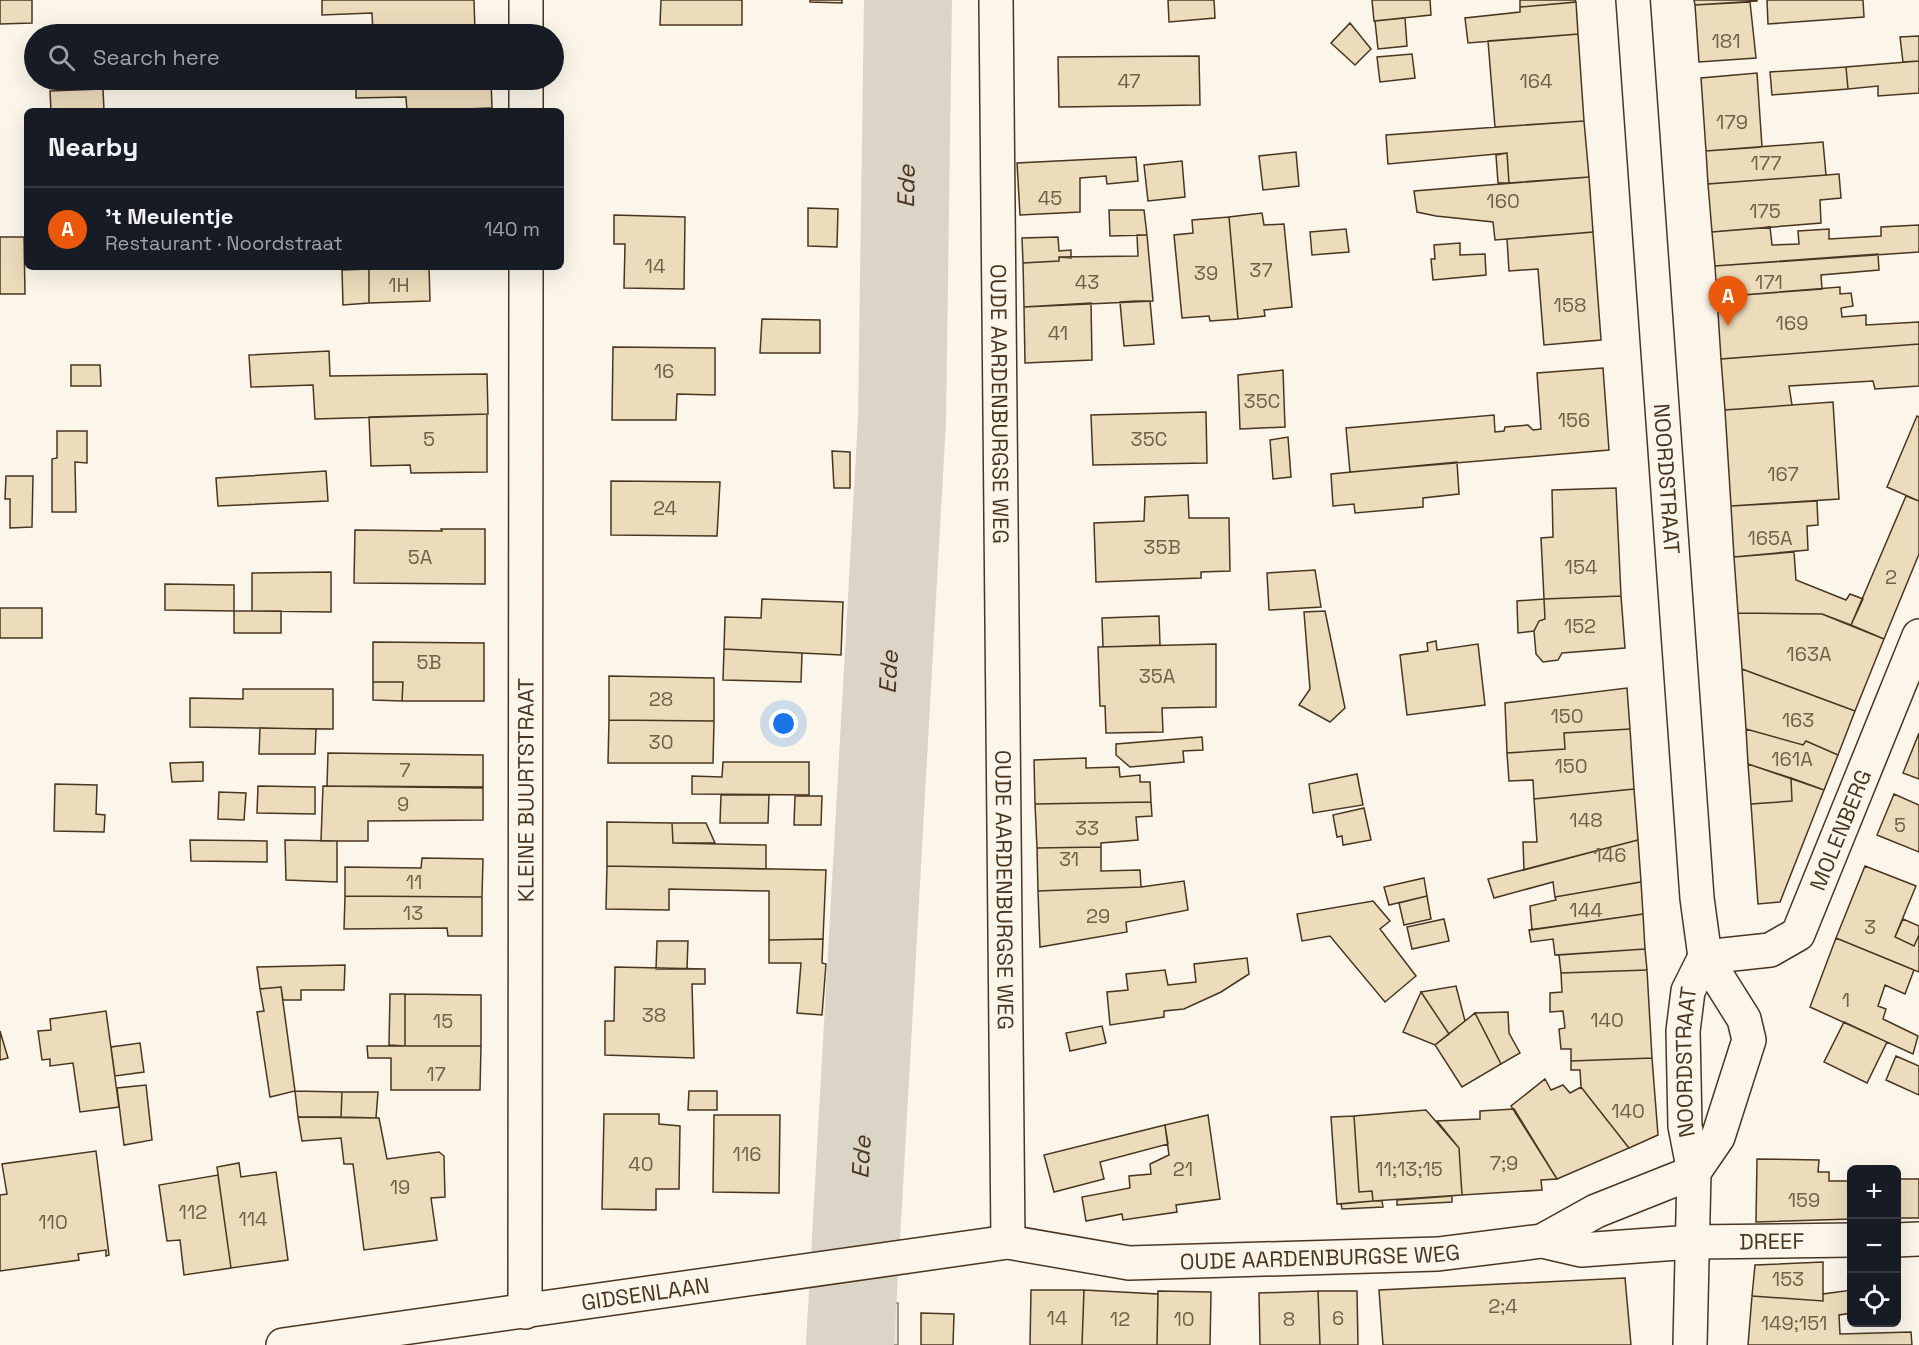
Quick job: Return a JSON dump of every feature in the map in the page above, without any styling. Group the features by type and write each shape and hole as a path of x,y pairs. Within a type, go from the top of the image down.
{"street":[{"path":"526,0 526,24"},
{"name":"OUDE AARDENBURGSE WEG","path":"996,0 1008,1242 1129,1263 1438,1254 1542,1241 1581,1250 1692,1242"},
{"name":"NOORDSTRAAT","path":"1632,0 1696,886 1705,957 1744,1019 1749,1040 1718,1137 1694,1172"},
{"path":"526,90 526,108"},
{"name":"KLEINE BUURTSTRAAT","path":"525,1312 526,270"},
{"name":"MOLENBERG","path":"1705,957 1770,950 1798,934 1919,636"},
{"name":"NOORDSTRAAT","path":"1690,1345 1694,1172 1685,1126 1683,1031 1688,991 1705,957"},
{"name":"OUDE AARDENBURGSE WEG","path":"1542,1241 1596,1211 1694,1172"},
{"path":"1901,1240 1919,1239"},
{"name":"DREEF","path":"1692,1242 1847,1240"},
{"name":"GIDSENLAAN","path":"283,1345 903,1259 1008,1242"}],"shaded area":[{"path":"850,1302 898,1303 898,1345 845,1345"}],"building":[{"path":"0,0 32,0 32,23 0,24"},
{"path":"322,0 474,0 475,24 373,24 372,13 322,15"},
{"path":"661,0 742,0 742,25 660,25"},
{"path":"810,0 842,0 842,3 810,2"},
{"path":"1168,0 1214,0 1215,18 1169,22"},
{"path":"1372,0 1430,0 1431,15 1374,21"},
{"path":"1520,0 1575,0 1576,2 1520,7"},
{"path":"1694,0 1757,0 1757,1 1695,5"},
{"path":"1767,0 1863,0 1864,17 1768,24"},
{"path":"1576,2 1578,34 1468,43 1465,18 1520,12 1520,7"},
{"path":"1750,2 1756,58 1699,62 1695,5"},
{"path":"1405,18 1407,46 1378,49 1375,21"},
{"path":"1350,23 1371,49 1355,65 1331,43"},
{"path":"1578,34 1584,121 1495,127 1488,41"},
{"path":"1919,36 1919,61 1903,62 1900,37"},
{"path":"1412,54 1415,78 1380,82 1377,57"},
{"path":"1199,56 1200,105 1059,107 1058,57"},
{"path":"1919,61 1919,93 1878,96 1878,86 1848,89 1846,67"},
{"path":"1846,67 1848,89 1772,95 1770,72"},
{"path":"1757,73 1762,147 1706,151 1701,78"},
{"path":"103,90 104,108 51,108 50,91"},
{"path":"356,90 491,90 492,108 407,108 406,97 356,98"},
{"path":"1584,121 1589,177 1509,183 1507,153 1388,164 1386,135"},
{"path":"1823,142 1826,175 1708,184 1706,151"},
{"path":"1296,152 1299,186 1263,190 1259,156"},
{"path":"1507,153 1509,183 1498,183 1496,155"},
{"path":"1136,157 1138,181 1107,184 1106,176 1080,178 1080,212 1020,215 1017,163"},
{"path":"1182,161 1185,197 1148,201 1144,165"},
{"path":"1839,174 1841,198 1820,200 1821,223 1712,232 1708,184"},
{"path":"1589,177 1593,232 1495,240 1493,222 1417,212 1414,191"},
{"path":"808,208 838,209 837,247 808,246"},
{"path":"1109,210 1144,210 1147,235 1110,236"},
{"path":"1262,213 1264,225 1284,224 1292,307 1264,310 1265,316 1238,319 1229,217"},
{"path":"614,215 685,217 684,289 624,288 625,244 614,244"},
{"path":"1229,217 1238,319 1210,321 1209,316 1182,318 1174,235 1193,233 1192,220"},
{"path":"1919,225 1919,252 1715,266 1712,232 1770,227 1772,245 1799,244 1798,231 1829,229 1829,239 1881,236 1881,227"},
{"path":"1346,229 1349,252 1312,255 1310,232"},
{"path":"1593,232 1601,340 1544,345 1538,269 1509,271 1507,239"},
{"path":"1137,235 1147,235 1153,301 1024,307 1023,263 1059,261 1059,257 1138,256"},
{"path":"0,237 24,237 25,294 0,294"},
{"path":"1058,237 1059,251 1071,250 1071,258 1059,257 1059,261 1023,263 1022,238"},
{"path":"1460,243 1460,255 1485,254 1486,275 1433,280 1431,259 1435,259 1434,245"},
{"path":"1878,254 1879,270 1821,275 1822,289 1717,297 1715,266"},
{"path":"342,270 369,270 369,303 343,305"},
{"path":"369,270 429,270 430,301 369,303"},
{"path":"1840,287 1840,294 1851,293 1853,306 1841,308 1842,317 1866,315 1866,325 1919,322 1919,344 1721,359 1717,297"},
{"path":"1150,301 1154,344 1124,346 1120,302"},
{"path":"1091,303 1092,360 1025,363 1024,307"},
{"path":"762,319 820,320 820,353 760,353"},
{"path":"1919,344 1919,386 1875,389 1873,381 1789,386 1792,405 1725,410 1721,359"},
{"path":"613,347 715,348 715,395 677,394 676,420 612,420"},
{"path":"329,351 330,376 487,374 488,414 315,419 313,385 251,387 249,355"},
{"path":"71,365 100,365 101,386 71,386"},
{"path":"1603,368 1609,450 1350,472 1346,428 1494,415 1495,432 1504,431 1505,427 1528,425 1533,430 1541,429 1537,373"},
{"path":"1283,370 1285,427 1240,429 1238,375"},
{"path":"1833,402 1839,499 1731,506 1725,410"},
{"path":"1206,412 1207,463 1093,465 1091,415"},
{"path":"487,414 487,472 411,473 410,465 371,466 369,417"},
{"path":"1917,416 1919,417 1919,501 1887,487"},
{"path":"57,431 87,431 87,463 75,462 76,512 52,512 52,459 57,458"},
{"path":"1288,437 1291,477 1273,479 1270,440"},
{"path":"832,451 850,452 850,488 834,488"},
{"path":"1457,462 1459,494 1423,498 1423,507 1355,513 1354,504 1333,506 1331,474"},
{"path":"326,471 328,501 218,506 216,478"},
{"path":"6,476 33,476 32,527 10,528 10,499 5,499"},
{"path":"611,481 720,482 717,536 611,535"},
{"path":"1616,488 1621,596 1544,599 1541,538 1553,537 1552,490"},
{"path":"1188,495 1189,518 1229,518 1230,571 1201,572 1201,578 1096,582 1094,523 1144,521 1145,497"},
{"path":"1906,496 1919,501 1919,554 1884,639 1851,625"},
{"path":"1817,501 1818,525 1807,526 1808,550 1734,557 1731,506"},
{"path":"441,529 485,529 485,584 354,583 355,530 442,531"},
{"path":"1794,552 1796,580 1846,600 1850,594 1863,599 1851,625 1822,614 1738,613 1734,557"},
{"path":"1315,570 1321,607 1269,610 1267,573"},
{"path":"331,572 331,612 252,611 252,573"},
{"path":"165,584 234,585 234,611 165,610"},
{"path":"1621,596 1625,648 1562,653 1558,660 1543,662 1536,654 1534,631 1539,621 1545,619 1544,599"},
{"path":"762,599 843,602 841,655 724,649 725,617 761,618"},
{"path":"1544,599 1545,619 1539,621 1534,631 1518,633 1517,601"},
{"path":"0,608 42,608 42,638 0,638"},
{"path":"234,611 281,611 281,633 234,633"},
{"path":"1325,611 1345,708 1330,722 1299,705 1310,689 1304,612"},
{"path":"1738,613 1822,614 1884,639 1855,711 1742,669"},
{"path":"1159,616 1160,645 1103,647 1102,618"},
{"path":"1436,641 1437,650 1478,644 1485,705 1407,715 1400,655 1428,651 1427,643"},
{"path":"373,642 484,643 484,701 402,701 403,682 373,682"},
{"path":"1216,644 1216,707 1162,708 1163,732 1106,733 1105,706 1100,706 1098,647"},
{"path":"724,649 802,653 801,682 723,680"},
{"path":"1742,669 1855,711 1838,755 1806,741 1803,745 1746,729"},
{"path":"609,676 714,678 714,721 609,720"},
{"path":"373,682 403,682 402,701 373,700"},
{"path":"1627,688 1630,729 1564,733 1565,749 1507,753 1505,703"},
{"path":"243,689 333,689 333,729 190,727 190,698 243,699"},
{"path":"609,720 714,721 713,763 608,763"},
{"path":"260,728 316,729 315,754 259,754"},
{"path":"1630,729 1634,789 1534,799 1533,780 1509,781 1507,753 1565,749 1564,733"},
{"path":"1746,729 1803,745 1806,741 1838,755 1824,790 1748,764"},
{"path":"1919,733 1919,779 1903,773"},
{"path":"1202,737 1203,750 1183,751 1184,762 1130,767 1116,755 1116,744"},
{"path":"328,753 483,755 483,787 327,786"},
{"path":"1086,758 1086,768 1119,767 1120,777 1140,775 1140,782 1150,782 1151,802 1035,804 1034,760"},
{"path":"203,762 203,781 172,782 170,763"},
{"path":"723,762 809,762 809,795 692,794 692,776 722,777"},
{"path":"1748,764 1791,778 1792,801 1751,804"},
{"path":"1357,774 1363,805 1313,813 1309,784"},
{"path":"1791,778 1824,790 1780,902 1758,904 1751,804 1792,801"},
{"path":"55,784 97,785 96,814 105,815 104,832 54,831"},
{"path":"258,786 315,787 315,814 257,813"},
{"path":"323,786 483,788 483,820 368,821 368,841 321,841"},
{"path":"1634,789 1638,840 1524,870 1523,842 1537,842 1534,799"},
{"path":"219,792 246,793 244,820 218,819"},
{"path":"1894,794 1919,805 1919,852 1877,835"},
{"path":"721,795 769,795 768,823 720,823"},
{"path":"795,796 822,796 821,825 794,825"},
{"path":"1151,802 1152,816 1136,817 1138,840 1101,843 1101,847 1037,848 1035,804"},
{"path":"1364,808 1371,840 1343,845 1342,836 1337,837 1333,815"},
{"path":"607,822 672,823 673,843 766,845 766,869 607,866"},
{"path":"672,823 706,823 715,843 673,843"},
{"path":"190,840 267,841 267,862 191,861"},
{"path":"285,840 337,841 337,882 286,880"},
{"path":"1638,840 1641,882 1555,897 1553,882 1494,898 1488,879"},
{"path":"1101,847 1101,871 1140,870 1141,887 1038,891 1037,848"},
{"path":"422,858 483,859 482,897 345,896 345,867 421,868"},
{"path":"607,866 826,870 823,939 769,940 769,891 669,889 669,910 606,909"},
{"path":"1865,866 1916,886 1895,937 1914,946 1919,935 1919,972 1836,938"},
{"path":"1424,878 1427,896 1389,905 1384,887"},
{"path":"1184,881 1188,910 1126,922 1127,932 1040,947 1038,891 1141,887"},
{"path":"1641,882 1643,914 1532,930 1530,906 1556,900 1555,897"},
{"path":"345,896 482,897 482,936 448,936 447,928 344,929"},
{"path":"1427,896 1431,919 1404,925 1399,903"},
{"path":"1373,901 1390,921 1380,929 1416,976 1385,1002 1330,936 1302,941 1297,914"},
{"path":"1643,914 1645,949 1555,955 1553,939 1531,942 1529,930"},
{"path":"1444,919 1449,941 1412,949 1407,927"},
{"path":"1903,919 1919,926 1919,935 1914,946 1895,937"},
{"path":"1836,938 1914,970 1905,994 1885,985 1878,1006 1886,1009 1883,1019 1918,1036 1913,1054 1810,1007"},
{"path":"823,939 822,963 826,964 822,1015 797,1013 801,963 769,963 769,940"},
{"path":"657,941 688,941 687,969 656,969"},
{"path":"1645,949 1647,970 1561,973 1559,955"},
{"path":"1247,958 1249,974 1221,992 1184,1009 1164,1011 1164,1017 1110,1025 1107,992 1128,990 1126,974 1165,970 1168,985 1196,982 1194,964"},
{"path":"345,965 344,990 301,990 301,1000 283,1000 281,987 260,989 257,967"},
{"path":"615,967 705,969 705,984 692,984 694,1058 605,1055 605,1021 614,1021"},
{"path":"1647,970 1652,1058 1571,1061 1571,1049 1561,1049 1559,1029 1565,1028 1563,1011 1550,1012 1550,993 1562,992 1561,973"},
{"path":"1456,986 1465,1021 1449,1034 1421,992"},
{"path":"281,987 295,1091 270,1097 257,1012 264,1011 260,989"},
{"path":"1421,992 1449,1034 1435,1045 1403,1032"},
{"path":"390,994 405,994 405,1046 389,1045"},
{"path":"405,994 481,995 481,1046 405,1046"},
{"path":"106,1011 119,1107 80,1112 73,1063 50,1066 50,1059 42,1060 38,1031 51,1030 50,1019"},
{"path":"1508,1012 1509,1033 1520,1053 1501,1064 1475,1013"},
{"path":"1475,1013 1501,1064 1462,1087 1435,1045"},
{"path":"1844,1022 1887,1042 1867,1083 1824,1062"},
{"path":"1102,1026 1106,1043 1070,1051 1066,1033"},
{"path":"0,1031 8,1058 0,1060"},
{"path":"140,1043 144,1072 115,1076 111,1047"},
{"path":"367,1046 481,1046 480,1090 391,1090 391,1058 368,1058"},
{"path":"1896,1056 1919,1066 1919,1095 1886,1080"},
{"path":"1652,1058 1658,1135 1629,1148 1581,1087 1580,1070 1571,1070 1571,1061"},
{"path":"1545,1079 1551,1090 1563,1085 1570,1093 1581,1087 1629,1148 1557,1179 1511,1106"},
{"path":"146,1085 152,1140 124,1145 117,1088"},
{"path":"295,1091 342,1092 341,1117 298,1117"},
{"path":"689,1091 717,1091 717,1110 688,1110"},
{"path":"342,1092 378,1092 376,1118 341,1117"},
{"path":"1514,1109 1557,1179 1541,1180 1542,1190 1462,1195 1459,1148 1437,1121 1480,1119 1480,1111"},
{"path":"1426,1110 1459,1148 1462,1195 1373,1201 1372,1191 1359,1192 1354,1116"},
{"path":"604,1114 659,1114 659,1124 680,1126 679,1189 656,1189 656,1210 602,1209"},
{"path":"714,1115 780,1115 779,1193 713,1192"},
{"path":"1208,1115 1220,1199 1176,1205 1177,1212 1123,1220 1122,1214 1086,1221 1082,1197 1130,1188 1129,1176 1151,1174 1150,1164 1169,1155 1165,1125"},
{"path":"1354,1116 1359,1192 1372,1191 1373,1201 1337,1204 1331,1117"},
{"path":"298,1117 379,1118 387,1159 439,1152 444,1156 445,1197 431,1198 437,1240 364,1250 353,1164 344,1164 341,1138 302,1141"},
{"path":"1165,1125 1168,1144 1100,1162 1104,1179 1054,1192 1044,1155"},
{"path":"96,1151 109,1255 106,1256 106,1250 78,1254 79,1260 0,1271 0,1195 7,1194 2,1164"},
{"path":"1757,1159 1819,1160 1818,1172 1829,1172 1829,1181 1847,1181 1847,1219 1756,1222"},
{"path":"239,1163 241,1177 276,1172 288,1260 231,1268 217,1167"},
{"path":"218,1175 231,1268 184,1275 180,1240 167,1241 159,1185"},
{"path":"1901,1179 1919,1179 1919,1218 1901,1218"},
{"path":"1452,1196 1452,1202 1397,1205 1397,1200"},
{"path":"1382,1201 1383,1207 1342,1209 1341,1204"},
{"path":"1823,1262 1823,1301 1752,1296 1755,1265"},
{"path":"1625,1278 1631,1345 1383,1345 1379,1290"},
{"path":"1031,1290 1084,1290 1082,1345 1030,1345"},
{"path":"1084,1290 1158,1294 1157,1345 1082,1345"},
{"path":"1158,1291 1211,1292 1210,1345 1157,1345"},
{"path":"1318,1291 1320,1345 1260,1345 1259,1293"},
{"path":"1318,1291 1357,1291 1358,1345 1320,1345"},
{"path":"1847,1291 1847,1314 1839,1315 1840,1334 1911,1332 1912,1345 1748,1345 1752,1296 1823,1301 1823,1294"},
{"path":"921,1313 954,1314 953,1345 921,1345"}],"waterway":[{"name":"Ede","path":"850,1345 902,420 908,0"}],"place":[{"name":"'t Meulentje","path":"1728,326"}]}
